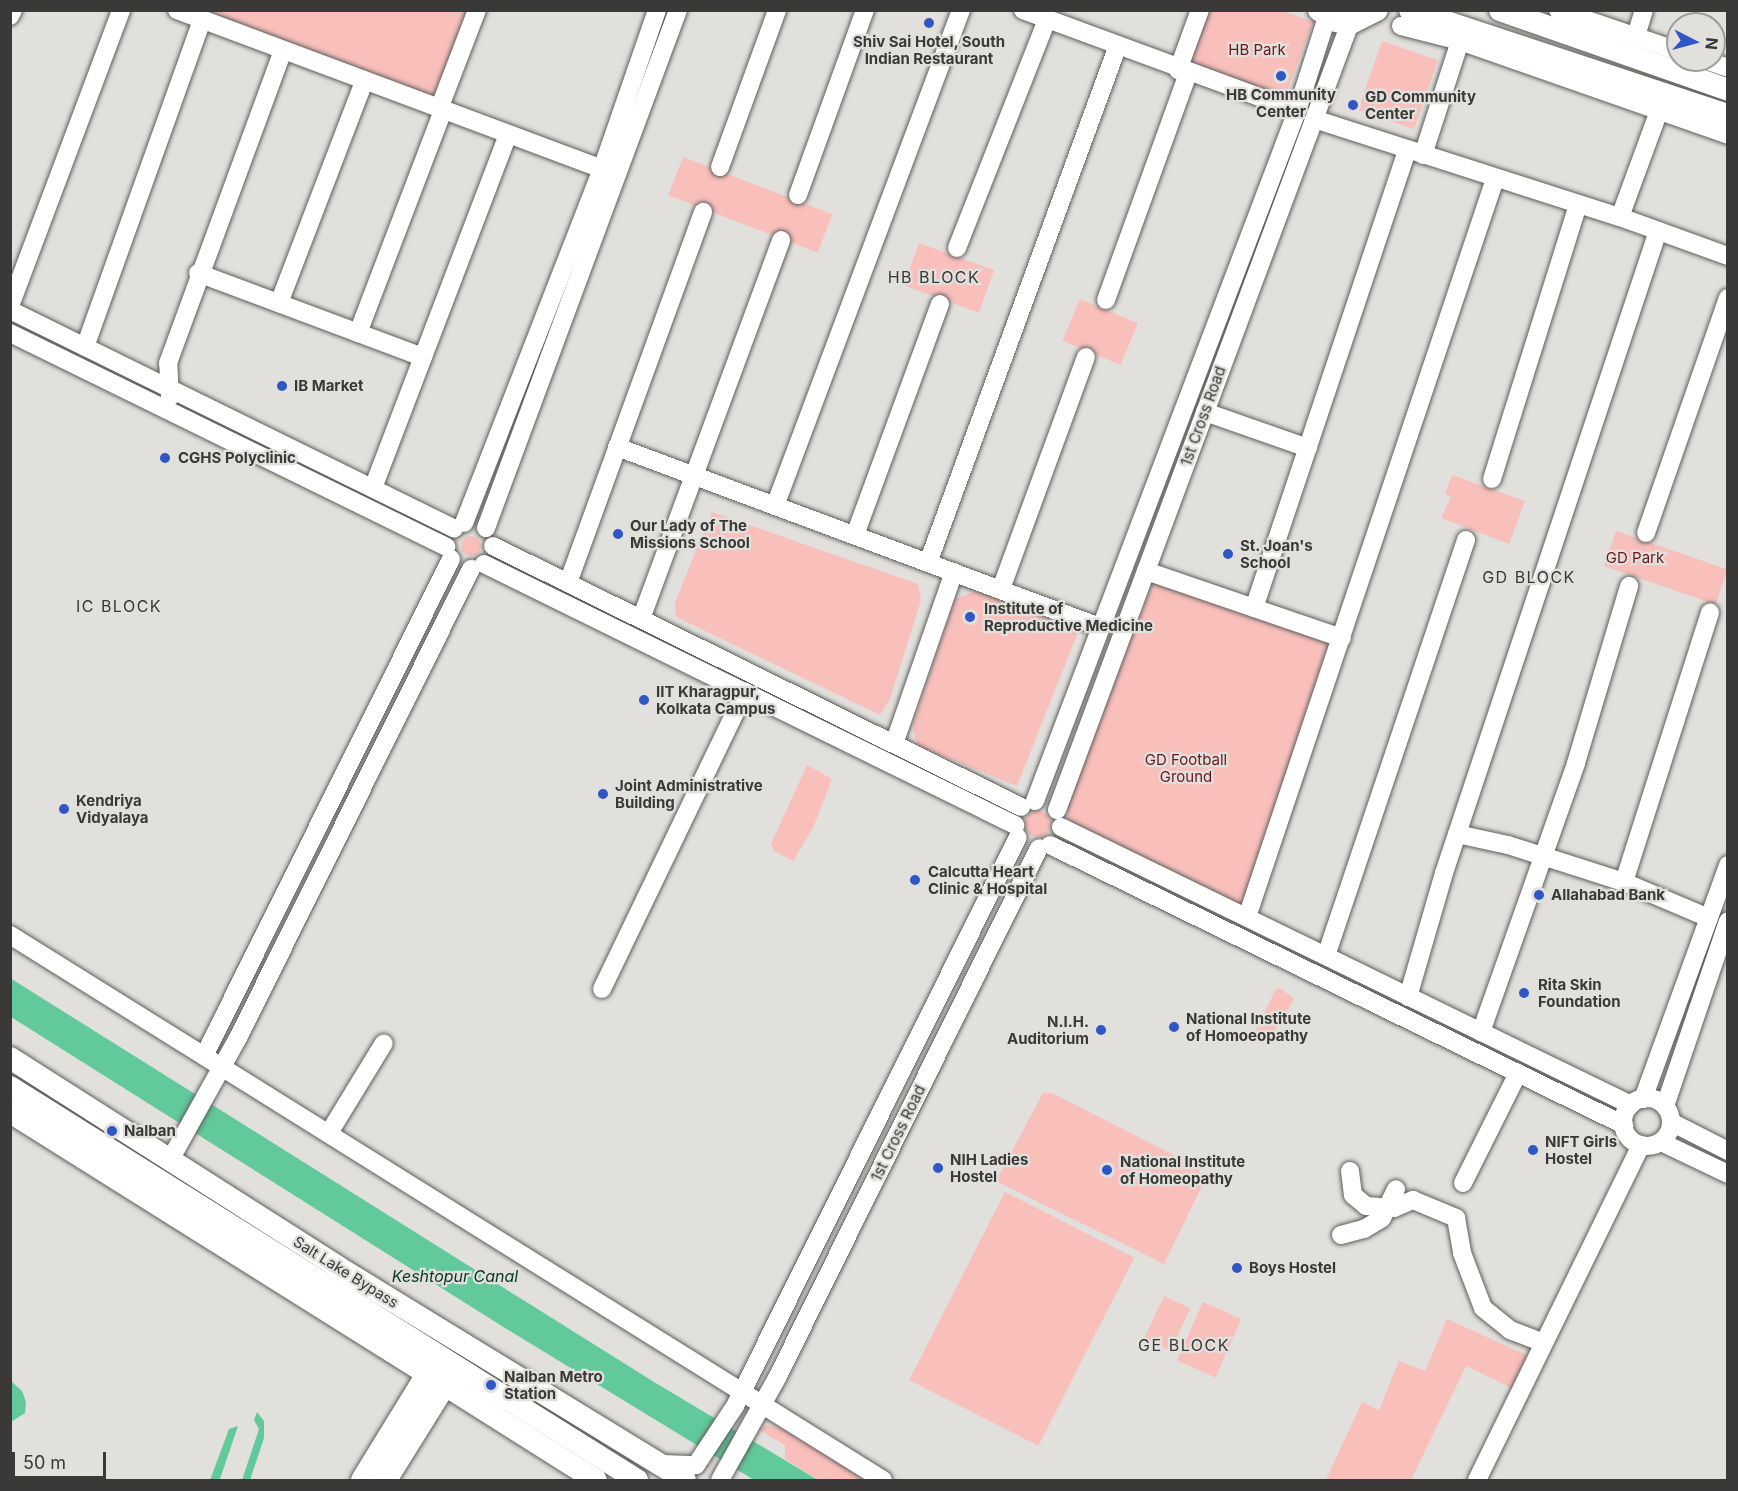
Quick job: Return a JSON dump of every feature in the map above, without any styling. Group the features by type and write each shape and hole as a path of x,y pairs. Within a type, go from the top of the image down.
{"main road":[{"path":"1323,14 1350,23 1377,10"},
{"path":"1500,10 1728,90"},
{"path":"1406,18 1728,116"},
{"name":"Salt Lake Bypass","path":"10,1058 684,1480"},
{"name":"Salt Lake Bypass","path":"10,1087 151,1188 442,1371 637,1480"},
{"name":"Salt Lake Bypass","path":"10,1112 151,1188"},
{"path":"151,1188 170,1160"},
{"path":"362,1480 442,1371"},
{"path":"386,1480 442,1371"},
{"name":"Salt Lake Bypass","path":"442,1371 590,1476"},
{"path":"590,1476 617,1468"}],"street":[{"path":"10,16 12,10"},
{"path":"121,10 10,308 373,488 459,525 486,528"},
{"path":"358,333 477,10"},
{"path":"657,10 638,91 587,231 486,528 493,546 894,744 1028,804 1048,802 1059,819 1247,918 1481,1032 1637,1102 1657,1100 1668,1114 1728,1151"},
{"path":"204,1056 449,553 459,525 587,231 602,169 678,10"},
{"path":"720,166 777,10"},
{"path":"798,195 865,10"},
{"path":"775,506 961,10"},
{"path":"1023,10 1117,48 1306,115 1495,179 1620,217 1728,256"},
{"path":"1106,300 1183,72 1200,10"},
{"path":"1558,10 1666,47"},
{"path":"1636,36 1644,10"},
{"path":"85,347 192,14 364,81 602,169"},
{"name":"1st Cross Road","path":"721,1477 759,1411 971,985 1059,819 1146,572 1289,186 1306,115 1323,14"},
{"path":"1406,18 1460,41 1728,135"},
{"path":"957,248 1047,20"},
{"name":"1st Cross Road","path":"655,1462 688,1467 702,1460 739,1399 950,975 1028,804 1100,627 1271,180 1306,115 1350,23"},
{"path":"1254,608 1308,448 1415,153 1460,41"},
{"path":"928,563 1117,48"},
{"path":"173,413 168,386 168,363 198,273 283,50"},
{"path":"279,303 364,81"},
{"path":"1620,217 1659,111"},
{"path":"373,488 508,135"},
{"path":"1247,918 1495,179"},
{"path":"1271,180 1289,186"},
{"path":"1492,478 1578,204"},
{"path":"567,583 703,212"},
{"path":"1408,997 1457,834 1658,231"},
{"path":"642,619 781,240"},
{"path":"198,273 423,357"},
{"path":"1646,533 1728,298"},
{"path":"855,535 940,304"},
{"path":"10,333 449,553 745,692 1045,846 1624,1125"},
{"path":"1204,353 1224,362"},
{"path":"1001,589 1086,357"},
{"path":"1205,412 1308,448"},
{"path":"617,447 1100,627"},
{"path":"1152,490 1173,499"},
{"path":"1326,956 1466,540"},
{"path":"170,1160 223,1067 478,567 493,546"},
{"path":"894,744 954,572"},
{"path":"1146,572 1342,638"},
{"path":"1481,1032 1544,858 1629,586"},
{"path":"1624,882 1710,612"},
{"path":"762,701 772,684"},
{"path":"602,989 745,692"},
{"path":"1457,834 1624,882 1708,918"},
{"path":"1728,865 1683,988 1637,1102 1624,1125 1627,1135 1641,1145 1661,1142 1728,1174"},
{"path":"1661,1142 1667,1136 1668,1114 1702,995 1728,921"},
{"path":"10,935 329,1133 739,1399 883,1480"},
{"path":"950,975 971,985"},
{"path":"1683,988 1702,995"},
{"path":"1451,1040 1460,1022"},
{"path":"329,1133 384,1043"},
{"path":"1462,1183 1518,1073"},
{"path":"1477,1480 1641,1145"},
{"path":"1350,1171 1353,1195 1366,1206 1386,1208 1413,1200 1456,1218 1462,1253 1483,1308 1510,1330 1544,1343"},
{"path":"1341,1235 1373,1224 1382,1218 1396,1189"},
{"path":"813,1250 834,1262"}],"green space":[{"path":"203,10 474,11 439,106"},
{"name":"HB Park","path":"1202,11 1284,11 1313,22 1283,102 1182,64"},
{"path":"1382,41 1438,60 1414,129 1358,110"},
{"path":"683,157 832,214 818,253 668,195"},
{"path":"919,243 994,270 979,313 904,285"},
{"path":"1080,299 1138,324 1120,365 1062,340"},
{"path":"1452,475 1525,501 1509,544 1441,518 1451,497 1445,494"},
{"path":"712,512 918,584 921,600 890,699 880,715 676,617 675,602"},
{"name":"GD Park","path":"1616,531 1728,569 1716,604 1604,566"},
{"path":"471,536 478,539 481,546 478,553 471,556 464,553 461,546 464,539"},
{"name":"GD Football Ground","path":"1154,581 1333,645 1242,908 1070,826 1066,804"},
{"path":"976,591 1078,632 1017,786 918,746 915,737 913,725 955,599"},
{"path":"807,765 832,779 813,828 793,861 774,851 771,844"},
{"path":"1038,811 1047,815 1051,824 1047,833 1038,837 1029,833 1025,824 1029,815"},
{"path":"1280,988 1294,999 1269,1040 1256,1030 1276,989"},
{"path":"1043,1093 1052,1093 1199,1168 1202,1186 1164,1264 996,1181"},
{"path":"1005,1192 1134,1258 1038,1446 909,1380"},
{"path":"1164,1296 1190,1308 1170,1351 1144,1339"},
{"path":"1203,1302 1241,1319 1215,1378 1177,1360"},
{"path":"1447,1319 1531,1357 1514,1389 1466,1366 1411,1480 1326,1480 1362,1402 1379,1410 1399,1361 1425,1371"},
{"path":"766,1425 785,1429 869,1480 819,1480 785,1459 785,1445 759,1430"}],"water":[{"name":"Keshtopur Canal","path":"10,978 654,1382 818,1480 754,1480 505,1328 11,1017"},
{"path":"11,1381 22,1391 26,1402 25,1413 11,1422"},
{"path":"257,1412 264,1421 264,1438 250,1480 242,1480 259,1429 254,1420"},
{"path":"238,1426 220,1479 210,1480 229,1429"}],"place":[{"name":"Shiv Sai Hotel, South Indian Restaurant","path":"929,23"},
{"name":"HB Community Center","path":"1281,76"},
{"name":"GD Community Center","path":"1353,105"},
{"name":"IB Market","path":"282,386"},
{"name":"CGHS Polyclinic","path":"165,458"},
{"name":"Our Lady of The Missions School","path":"618,534"},
{"name":"St. Joan's School","path":"1228,554"},
{"name":"Institute of Reproductive Medicine","path":"970,617"},
{"name":"IIT Kharagpur, Kolkata Campus","path":"644,700"},
{"name":"Joint Administrative Building","path":"603,794"},
{"name":"Kendriya Vidyalaya","path":"64,809"},
{"name":"Calcutta Heart Clinic & Hospital","path":"915,880"},
{"name":"Allahabad Bank","path":"1539,895"},
{"name":"Rita Skin Foundation","path":"1524,993"},
{"name":"National Institute of Homoeopathy","path":"1174,1027"},
{"name":"N.I.H. Auditorium","path":"1101,1030"},
{"name":"Nalban","path":"112,1131"},
{"name":"NIFT Girls Hostel","path":"1533,1150"},
{"name":"NIH Ladies Hostel","path":"938,1168"},
{"name":"National Institute of Homeopathy","path":"1107,1170"},
{"name":"Boys Hostel","path":"1237,1268"},
{"name":"Nalban Metro Station","path":"491,1385"}],"district":[{"name":"HB BLOCK","path":"934,277"},
{"name":"GD BLOCK","path":"1529,577"},
{"name":"IC BLOCK","path":"119,606"},
{"name":"GE BLOCK","path":"1184,1345"}]}
